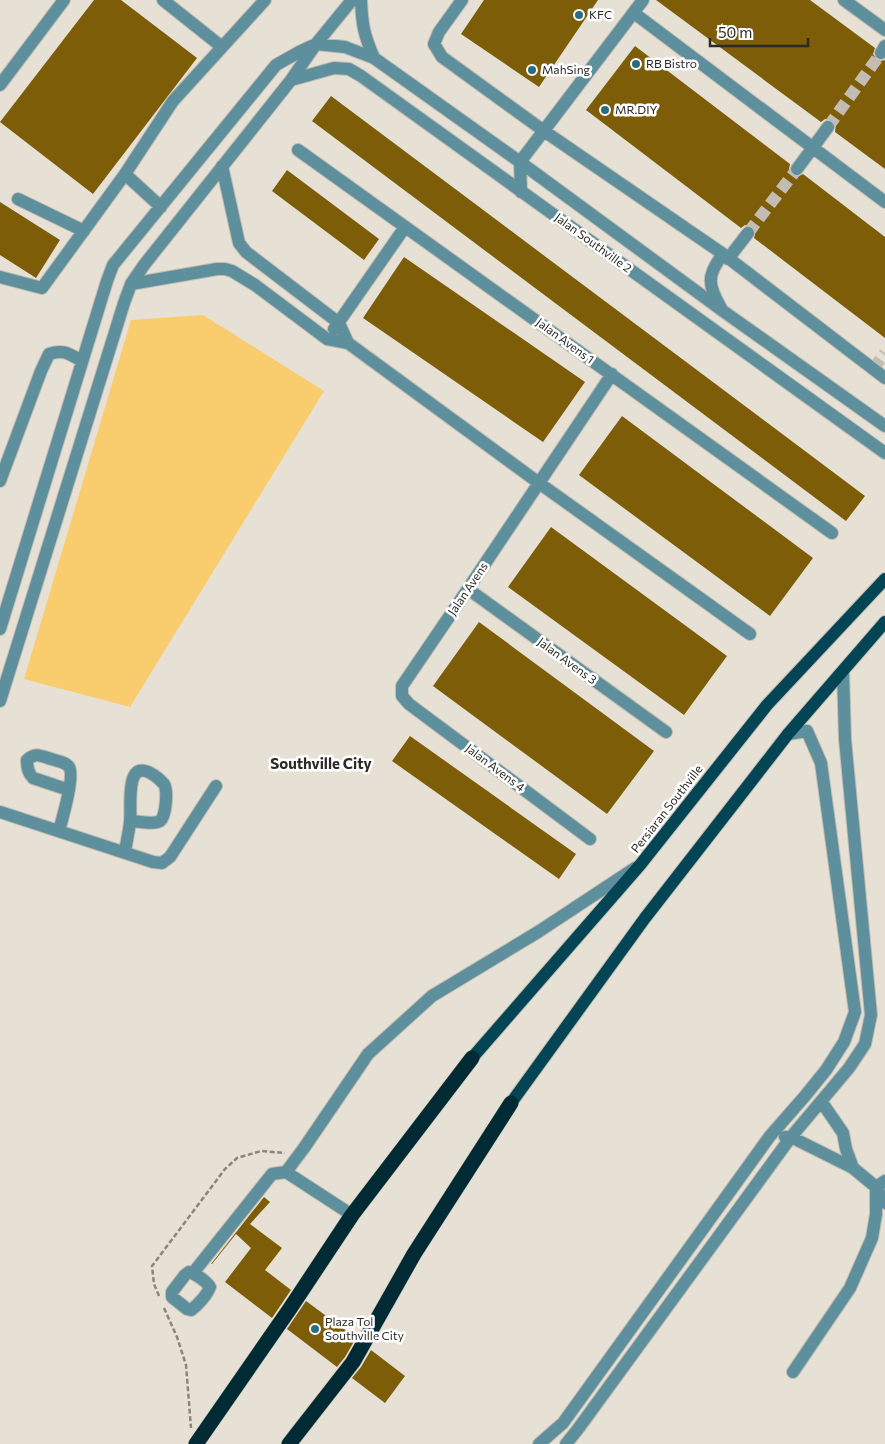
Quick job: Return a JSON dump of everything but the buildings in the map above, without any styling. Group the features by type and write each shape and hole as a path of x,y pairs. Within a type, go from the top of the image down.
{"highway":[{"path":"196,1444 352,1215 472,1058"},
{"path":"289,1444 353,1362 414,1254 511,1103"}],"main road":[{"name":"Persiaran Southville","path":"472,1058 640,865 767,705 885,579"},
{"path":"511,1103 645,918 788,734 885,622"}],"street":[{"path":"0,85 64,0"},
{"path":"163,0 222,47"},
{"path":"0,277 42,288 124,174 173,101 265,0"},
{"path":"0,701 131,284 352,0"},
{"path":"361,0 362,24 366,40 374,58"},
{"path":"462,0 439,32 434,44 442,57 544,132 726,256 885,378"},
{"path":"522,192 520,162 643,0"},
{"path":"844,0 885,30"},
{"path":"634,13 885,202"},
{"path":"0,629 107,281 114,265 276,65 316,44"},
{"name":"Jalan Southville 2","path":"316,44 345,47 374,58 885,426"},
{"name":"Jalan Southville 2","path":"291,80 334,68 349,69 361,76 885,453"},
{"path":"797,169 828,127"},
{"name":"Jalan Avens 1","path":"298,150 832,533"},
{"path":"222,166 239,243 246,252 339,324 348,343"},
{"path":"124,174 161,207"},
{"path":"18,199 84,230"},
{"path":"327,338 339,324 405,226"},
{"path":"723,311 712,292 710,275 715,264 726,256 748,233"},
{"path":"131,284 217,269 225,268 232,271 327,338 348,343 539,484 750,634"},
{"path":"255,286 266,268"},
{"path":"292,314 304,296"},
{"path":"0,481 49,354 58,351 82,361"},
{"name":"Jalan Avens","path":"402,696 402,686 612,374"},
{"name":"Jalan Avens 3","path":"468,589 666,732"},
{"path":"566,1444 792,1137 849,1068 864,1044 871,1015 845,739 843,671"},
{"name":"Jalan Avens 4","path":"402,696 409,704 590,839"},
{"path":"539,1444 563,1423 770,1136 826,1070 844,1042 855,1012 821,763 807,731 788,734"},
{"path":"0,812 153,862 162,863 170,857 216,786"},
{"path":"59,832 69,790"},
{"path":"125,852 130,821"},
{"path":"286,1172 368,1054 432,996 538,932 640,865"},
{"path":"821,1101 843,1133 846,1149 853,1168"},
{"path":"770,1136 792,1137 853,1168 880,1184 885,1203"},
{"path":"194,1273 272,1174 286,1172 352,1215"},
{"path":"793,1372 854,1280 872,1238 880,1184"}],"shaded area":[{"path":"203,315 324,391 130,707 24,679 131,320"}],"tunnel":[{"path":"828,127 881,53"},
{"path":"748,233 797,169"},
{"path":"873,369 885,353"}],"place":[{"name":"KFC","path":"579,15"},
{"name":"RB Bistro","path":"636,64"},
{"name":"MahSing","path":"532,70"},
{"name":"MR.DIY","path":"605,110"},
{"name":"Plaza Tol Southville City","path":"315,1329"}],"district":[{"name":"Southville City","path":"321,764"}]}
